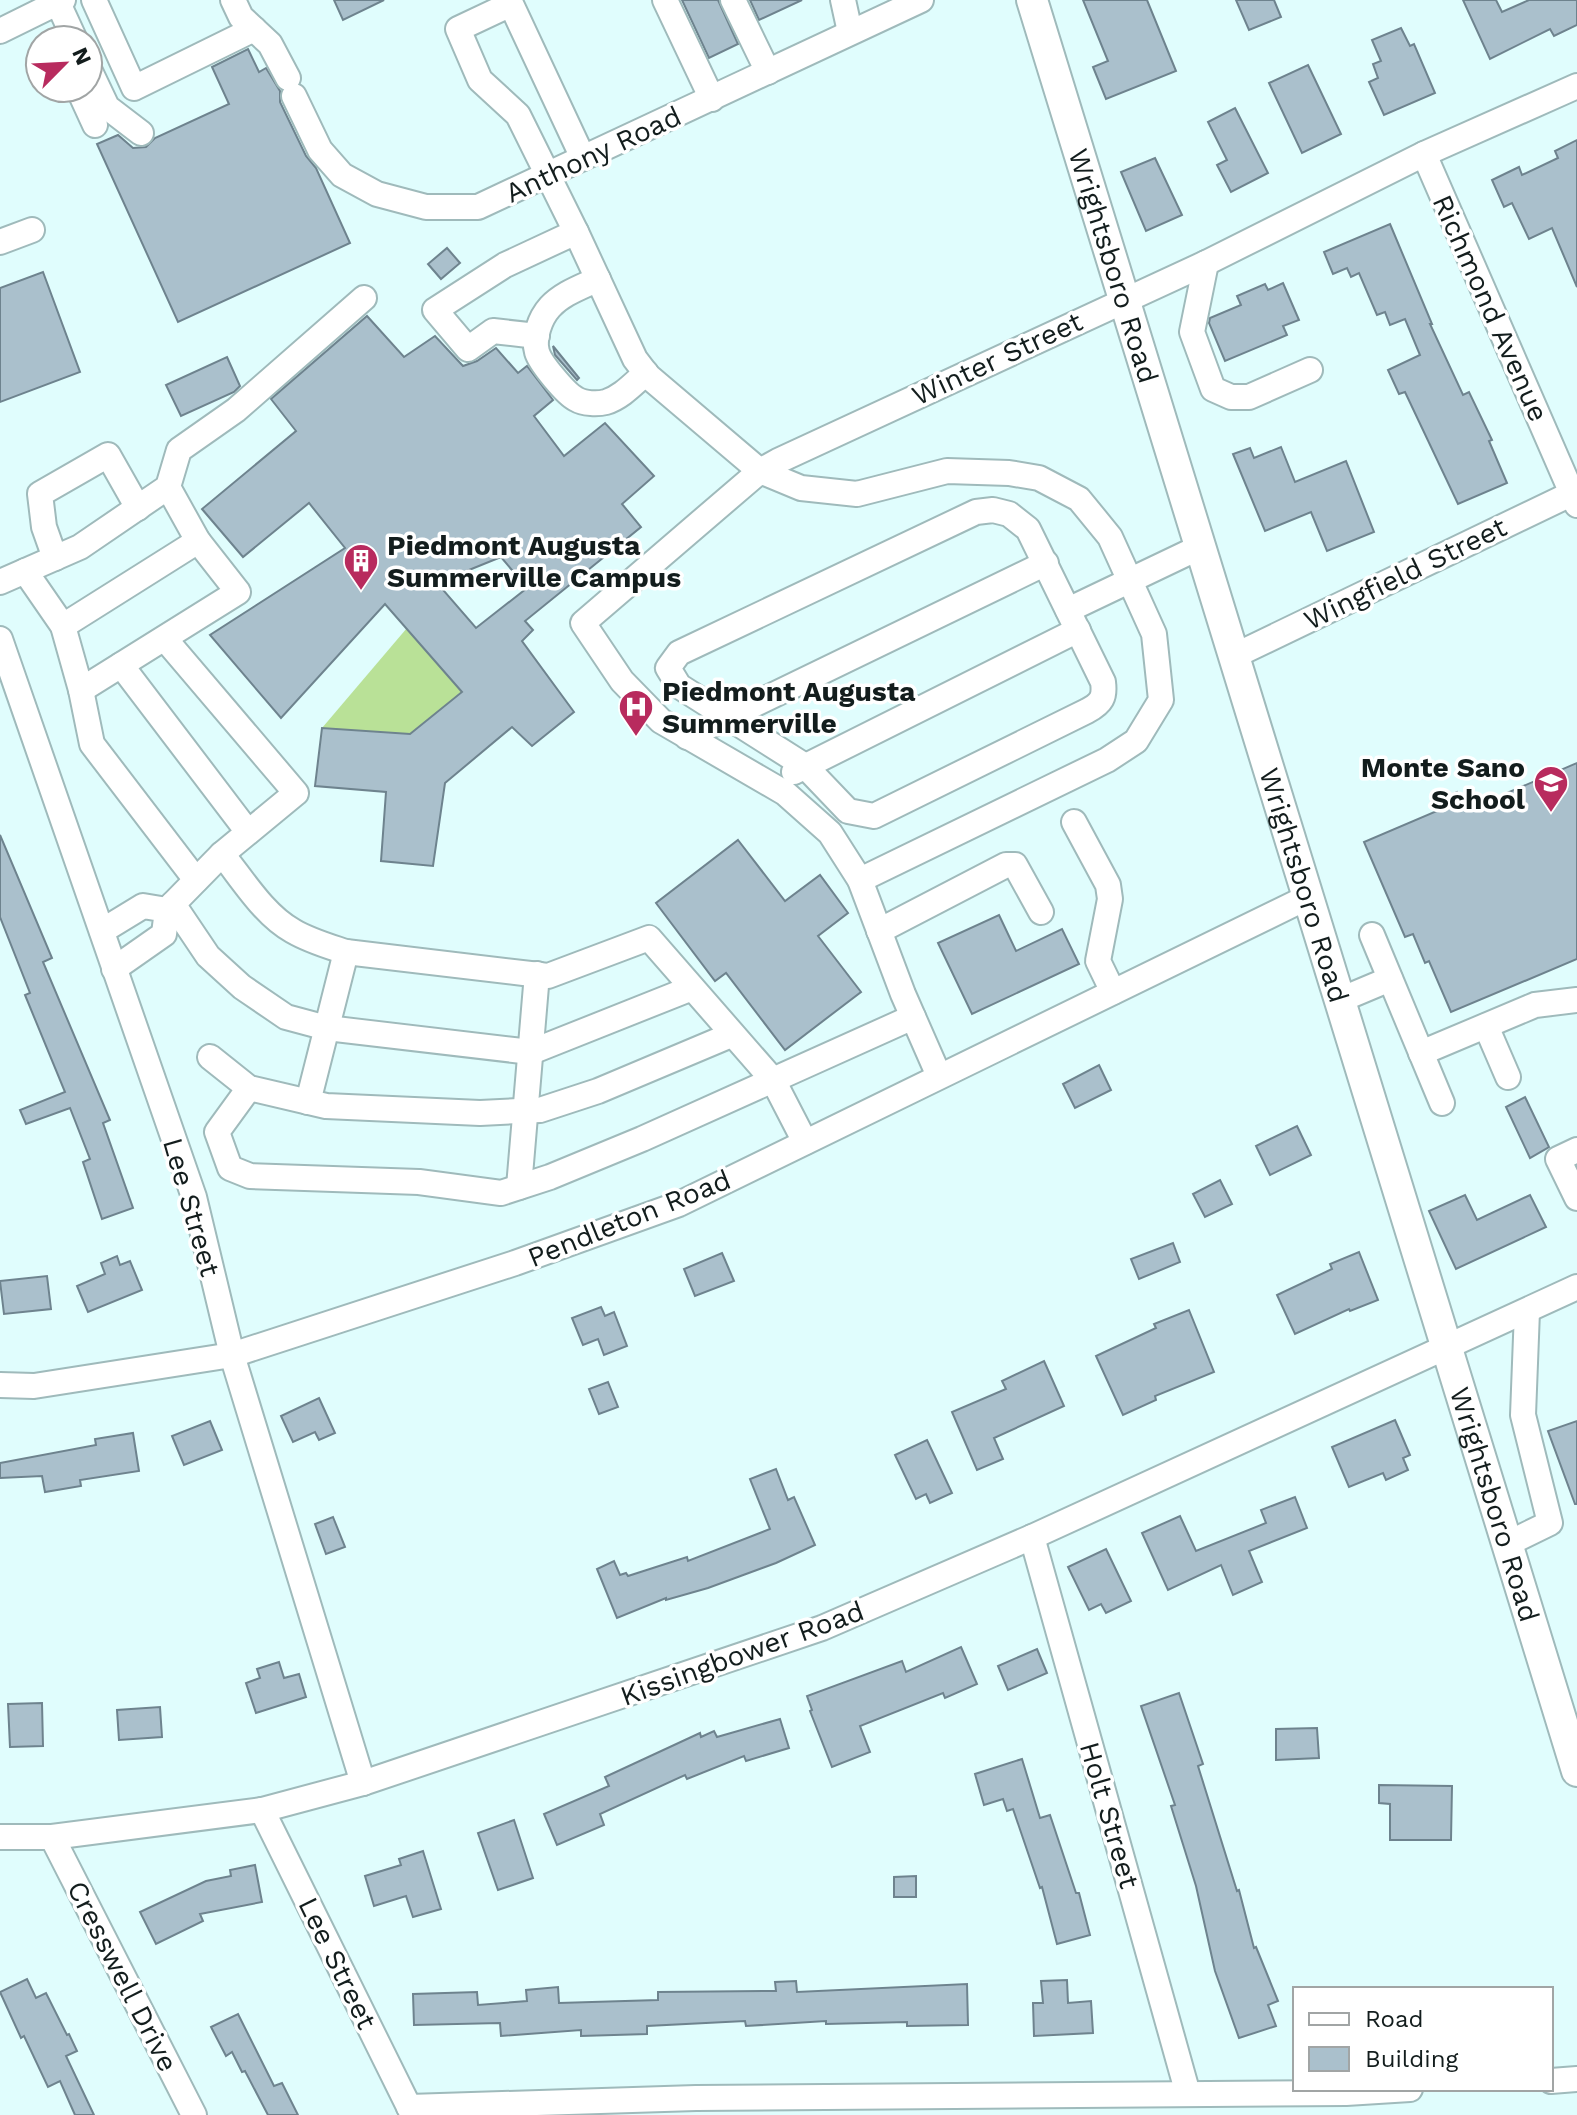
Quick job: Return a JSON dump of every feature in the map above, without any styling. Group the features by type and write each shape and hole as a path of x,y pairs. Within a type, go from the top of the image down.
{"main road":[{"name":"Wrightsboro Road","path":"1032,0 1507,1544 1567,1702 1577,1771"}],"street":[{"path":"94,0 134,88 254,29"},
{"name":"Anthony Road","path":"233,0 241,17 270,44 320,150 342,175 377,194 426,207 478,207 921,0"},
{"path":"665,0 712,99"},
{"path":"733,0 768,72"},
{"path":"843,0 850,32"},
{"path":"0,31 61,1 67,24"},
{"path":"583,158 511,4 458,29 480,80 518,115 635,359 646,373 760,471 801,488 857,494 947,471 1009,473 1039,478 1079,499 1110,537 1154,634 1161,700 1136,741 1107,760 860,880"},
{"name":"Winter Street","path":"687,737 661,721 622,681 583,623 760,471 1206,263 1424,154 1577,86"},
{"path":"104,101 107,107 141,133"},
{"path":"85,104 95,125"},
{"name":"Richmond Avenue","path":"1424,154 1575,497"},
{"path":"0,242 32,230"},
{"path":"537,336 493,331 468,349 435,310 505,265 576,232"},
{"path":"1206,263 1192,332 1213,389 1231,397 1249,397 1310,370"},
{"path":"598,279 564,295 549,308 537,336 539,357 565,390 577,400 592,403 607,402 620,395 646,373"},
{"path":"0,582 80,547 168,487 179,450 236,410 364,298"},
{"path":"55,558 44,527 40,494 108,455 138,508"},
{"path":"81,690 238,592 198,541 168,487"},
{"name":"Wingfield Street","path":"1234,656 1575,497"},
{"path":"993,510 1009,514 1028,529 1046,563 1103,682 1105,695 1099,705 874,816 848,811 805,766 679,686 668,668 679,653 976,512 993,510"},
{"path":"63,626 198,541"},
{"path":"770,784 1073,620 1130,579 1200,547"},
{"path":"687,737 1046,563"},
{"path":"25,571 63,626 92,744 196,880"},
{"name":"Lee Street","path":"0,639 194,1197 232,1355 363,1783"},
{"path":"114,969 164,934 170,907 222,854 296,793 165,639"},
{"path":"121,665 248,832"},
{"path":"687,737 785,793 830,833 860,880 939,1076"},
{"path":"1074,822 1108,885 1110,899 1098,961 1113,992"},
{"path":"222,854 267,909 291,930 346,952 548,976 649,938 773,1080 805,1142"},
{"path":"879,931 1006,865 1015,865 1041,912"},
{"name":"Pendleton Road","path":"0,1385 34,1386 232,1355 500,1268 679,1204 1308,897"},
{"path":"102,931 143,906 170,907"},
{"path":"170,907 208,956 242,987 286,1017 327,1028 531,1052 692,988"},
{"path":"1372,935 1442,1103"},
{"path":"308,1102 346,952"},
{"path":"519,1187 537,974"},
{"path":"1340,1000 1390,979"},
{"path":"1421,1053 1535,1005 1577,1000"},
{"path":"249,1088 217,1132 230,1168 250,1176 419,1182 501,1193 642,1139 913,1017"},
{"path":"1486,1026 1508,1077"},
{"path":"210,1057 249,1088 326,1106 480,1113 540,1110 598,1091 731,1035"},
{"path":"1577,1150 1558,1159 1577,1198"},
{"name":"Kissingbower Road","path":"0,1837 52,1837 262,1810 363,1783 822,1628 1032,1537 1577,1287"},
{"path":"1507,1544 1550,1523 1523,1415 1527,1311"},
{"name":"Holt Street","path":"1032,1537 1188,2094"},
{"name":"Lee Street","path":"262,1810 411,2111"},
{"name":"Cresswell Drive","path":"52,1837 194,2115"},
{"path":"1553,2081 1577,2079"},
{"path":"411,2111 696,2098 1378,2091"}],"green space":[{"path":"407,628 462,692 410,734 322,728"}],"building":[{"path":"334,0 384,0 343,20"},
{"path":"682,0 718,0 738,44 709,58"},
{"path":"750,0 802,0 759,20"},
{"path":"1083,0 1147,0 1176,71 1106,99 1093,67 1108,61"},
{"path":"1236,0 1274,0 1281,17 1249,30"},
{"path":"1463,0 1496,0 1502,12 1529,0 1577,0 1577,25 1554,36 1550,29 1490,59"},
{"path":"1401,28 1410,46 1414,44 1435,93 1384,115 1369,82 1378,78 1373,64 1381,61 1372,40"},
{"path":"248,49 259,72 266,68 280,91 280,102 306,156 316,168 350,243 178,322 97,144 118,135 133,148 146,147 155,138 229,104 212,67"},
{"path":"1308,65 1341,134 1302,153 1269,83"},
{"path":"1235,108 1268,173 1231,192 1217,165 1227,160 1208,122"},
{"path":"1577,140 1577,287 1552,228 1529,239 1512,203 1504,207 1492,180 1519,167 1522,175 1558,158 1555,151"},
{"path":"1155,158 1182,215 1146,231 1121,172"},
{"path":"1390,224 1430,324 1463,395 1469,392 1492,440 1489,441 1507,483 1458,504 1405,392 1399,394 1388,370 1420,355 1405,319 1390,325 1385,312 1377,315 1359,273 1351,277 1347,268 1333,274 1324,252"},
{"path":"447,248 460,263 441,279 428,264"},
{"path":"43,272 80,372 0,402 0,288"},
{"path":"1283,283 1299,320 1283,326 1287,335 1225,361 1209,323 1210,318 1241,305 1237,296 1265,284 1268,290"},
{"name":"Piedmont Augusta Summerville Campus","path":"367,316 404,357 435,336 463,366 496,348 518,373 527,366 553,400 534,416 564,456 605,423 654,476 622,504 641,527 525,621 533,630 522,641 574,712 532,746 512,727 445,783 433,866 381,861 386,792 315,786 322,728 410,734 462,692 385,604 281,718 210,635 345,548 309,503 243,557 202,509 296,431 271,399","holes":["501,557 527,588 476,628 437,583"]},
{"path":"553,346 579,378 577,380 555,355"},
{"path":"227,357 240,386 234,392 181,416 166,385"},
{"path":"1281,447 1295,482 1346,461 1374,532 1327,551 1311,512 1265,531 1233,454 1250,448 1254,458"},
{"path":"1577,763 1577,959 1451,1012 1429,961 1425,963 1413,934 1405,937 1364,842 1437,811 1434,802 1457,792 1465,811"},
{"path":"0,835 52,958 43,962 110,1120 103,1123 133,1208 102,1219 83,1162 90,1159 70,1108 26,1124 20,1110 65,1092 25,995 30,993 0,917"},
{"path":"738,840 785,901 820,875 848,913 818,936 861,992 785,1050 726,973 715,981 656,903"},
{"path":"999,915 1016,951 1062,929 1079,964 972,1014 938,943"},
{"path":"1099,1065 1111,1090 1075,1108 1063,1084"},
{"path":"1525,1097 1549,1147 1530,1158 1506,1107"},
{"path":"1297,1126 1311,1155 1270,1175 1256,1146"},
{"path":"1220,1180 1232,1204 1205,1217 1193,1194"},
{"path":"1465,1195 1477,1220 1530,1195 1546,1227 1456,1269 1429,1211"},
{"path":"1173,1243 1180,1262 1139,1279 1131,1259"},
{"path":"1359,1252 1378,1300 1349,1309 1295,1334 1277,1295 1332,1269 1330,1264"},
{"path":"722,1253 734,1281 695,1296 684,1269"},
{"path":"117,1256 120,1265 130,1261 142,1290 88,1312 77,1286 105,1274 101,1263"},
{"path":"47,1276 51,1309 4,1314 0,1281"},
{"path":"601,1307 605,1316 614,1312 627,1346 604,1355 598,1339 583,1345 572,1318"},
{"path":"1189,1310 1214,1372 1155,1396 1156,1400 1123,1415 1096,1356 1156,1328 1154,1324"},
{"path":"1044,1361 1064,1406 994,1438 1003,1459 977,1470 952,1412 1006,1389 1002,1381"},
{"path":"608,1382 618,1407 599,1414 589,1389"},
{"path":"319,1398 335,1433 319,1440 315,1432 293,1442 281,1416"},
{"path":"1395,1420 1410,1455 1403,1458 1408,1470 1386,1480 1383,1473 1349,1487 1332,1447"},
{"path":"210,1421 222,1450 184,1465 172,1436"},
{"path":"1577,1421 1577,1504 1575,1504 1548,1431"},
{"path":"133,1433 139,1471 80,1480 81,1486 45,1492 42,1476 0,1478 0,1463 96,1445 95,1439"},
{"path":"927,1440 952,1493 930,1503 926,1494 916,1499 895,1455"},
{"path":"776,1469 788,1500 794,1497 815,1545 776,1563 708,1588 666,1598 617,1618 597,1569 614,1561 620,1575 626,1573 628,1576 687,1557 688,1561 770,1529 750,1479"},
{"path":"1295,1497 1307,1528 1249,1551 1262,1582 1233,1595 1221,1565 1168,1590 1142,1533 1180,1516 1196,1551 1266,1523 1261,1510"},
{"path":"333,1517 345,1547 326,1554 315,1524"},
{"path":"1106,1549 1131,1601 1106,1613 1101,1604 1089,1610 1068,1567"},
{"path":"961,1647 977,1684 945,1698 943,1693 860,1726 870,1752 832,1767 807,1696 902,1661 906,1672"},
{"path":"1037,1649 1047,1673 1008,1690 998,1666"},
{"path":"279,1662 284,1678 299,1674 306,1697 256,1713 246,1683 260,1678 257,1669"},
{"path":"1179,1693 1203,1764 1198,1766 1239,1890 1254,1948 1278,2001 1268,2005 1276,2026 1239,2038 1215,1971 1196,1886 1171,1806 1175,1805 1141,1706"},
{"path":"42,1703 43,1746 10,1747 8,1704"},
{"path":"160,1707 162,1737 119,1740 117,1710"},
{"path":"780,1719 789,1748 746,1761 744,1756 687,1779 685,1775 600,1814 604,1825 557,1845 544,1814 609,1786 605,1777 700,1733 701,1737 714,1731 717,1737"},
{"path":"1317,1728 1319,1758 1276,1760 1276,1729"},
{"path":"1022,1759 1040,1818 1050,1815 1076,1893 1079,1893 1090,1935 1057,1944 1042,1887 1013,1809 1007,1811 1003,1799 984,1805 975,1774"},
{"path":"1379,1785 1452,1786 1451,1840 1390,1840 1390,1804 1379,1803"},
{"path":"514,1820 533,1878 498,1890 478,1833"},
{"path":"423,1851 441,1909 413,1917 406,1896 374,1906 365,1876 401,1865 399,1859"},
{"path":"255,1865 262,1902 200,1914 203,1921 156,1944 140,1912 206,1881 231,1876 230,1870"},
{"path":"916,1876 916,1897 894,1897 894,1877"},
{"path":"27,1979 36,1998 46,1993 69,2034 77,2051 66,2056 94,2115 75,2115 60,2081 48,2087 24,2036 21,2038 0,1992"},
{"path":"1067,1980 1068,2003 1091,2001 1093,2033 1034,2036 1033,2003 1043,2003 1041,1981"},
{"path":"796,1981 797,1992 967,1984 968,2025 907,2026 907,2022 826,2024 826,2021 746,2026 745,2021 647,2026 647,2034 581,2036 581,2030 501,2036 500,2023 414,2025 413,1994 477,1992 478,2005 527,2001 526,1990 558,1987 559,2003 658,2000 658,1992 776,1991 775,1982"},
{"path":"238,2014 274,2086 282,2083 298,2115 268,2115 232,2052 226,2056 211,2027"}],"place":[{"name":"Piedmont Augusta Summerville Campus","path":"361,592"},
{"name":"Piedmont Augusta Summerville","path":"636,738"},
{"name":"Monte Sano School","path":"1551,814"}]}
